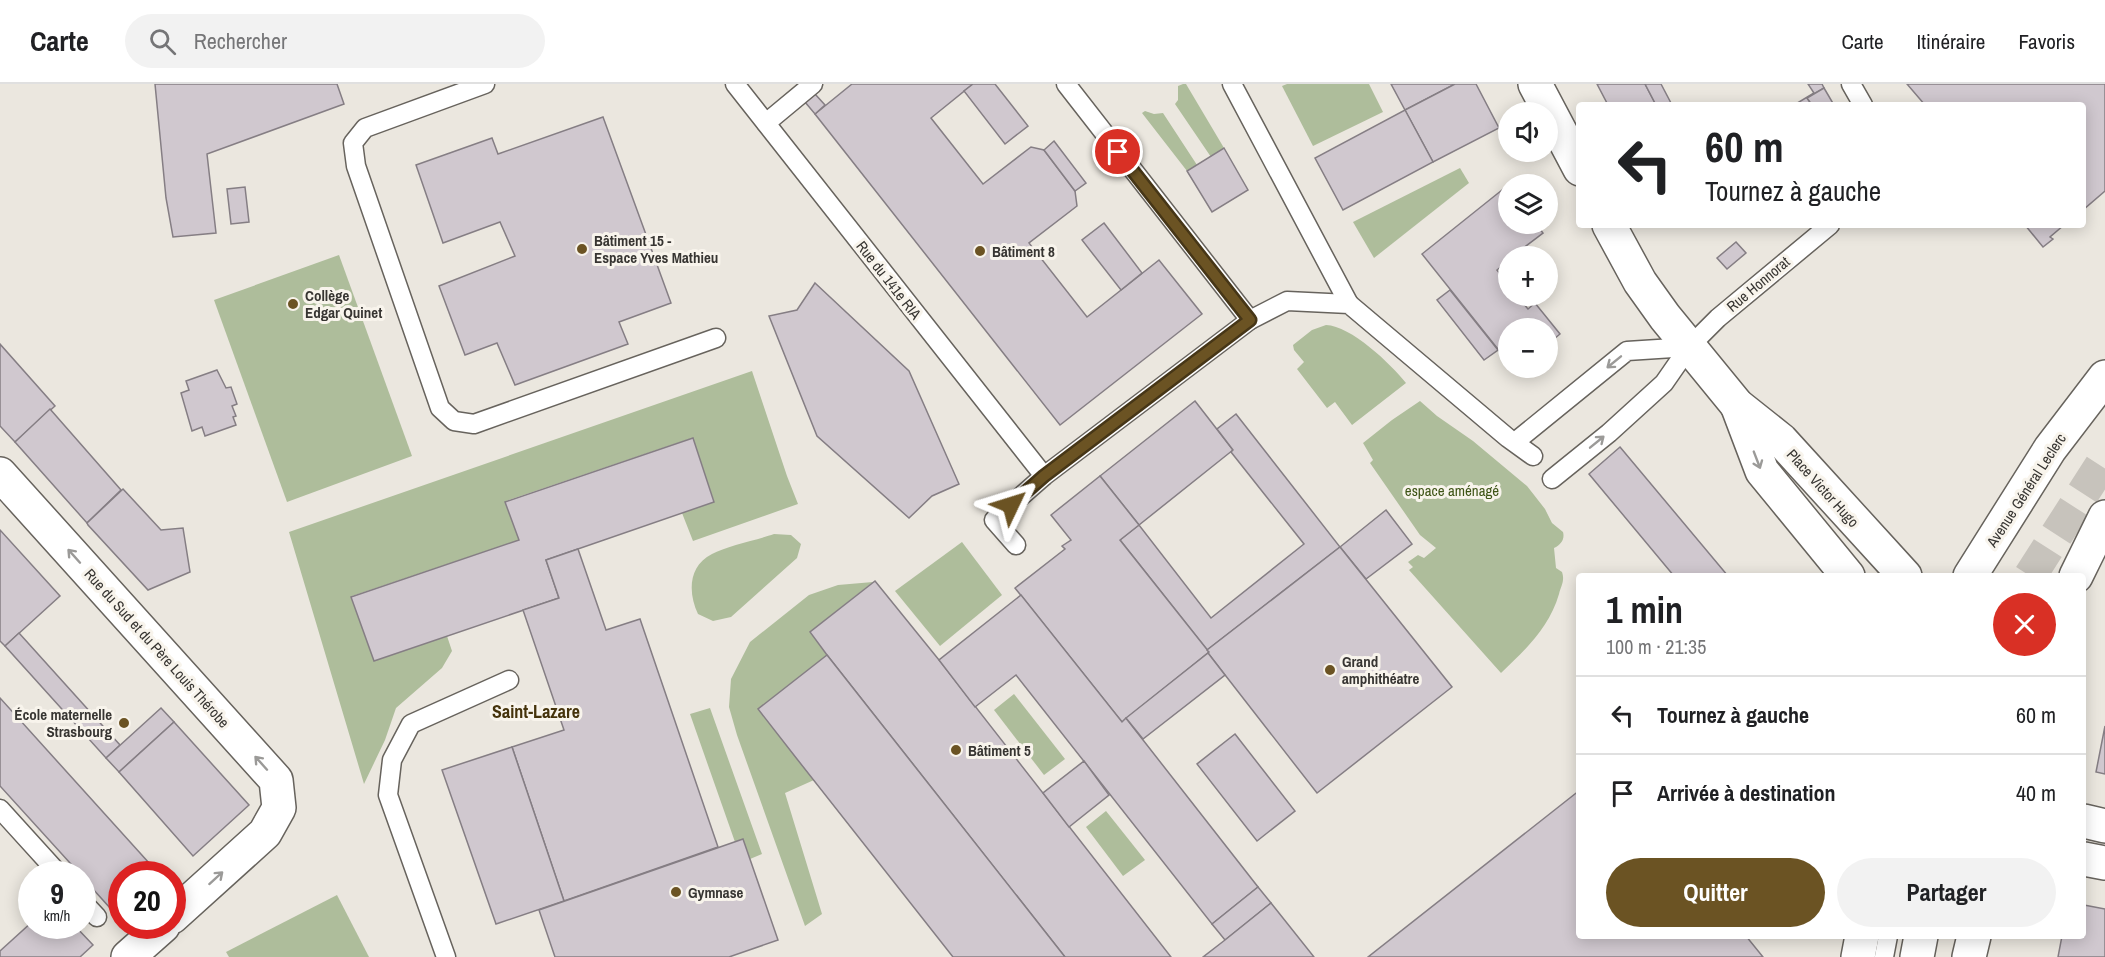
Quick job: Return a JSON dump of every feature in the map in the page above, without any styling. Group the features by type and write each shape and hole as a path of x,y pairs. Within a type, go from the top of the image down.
{"street":[{"path":"1535,84 1576,161"},
{"name":"Place Victor Hugo","path":"1611,228 1640,282 1737,405 1781,440 1902,573"},
{"name":"Avenue Général Leclerc","path":"1972,573 2049,449 2105,377"},
{"name":"Place Victor Hugo","path":"1737,405 1762,471 1846,573"},
{"name":"Rue du Sud et du Père Louis Thérobe","path":"0,474 276,780 279,808 265,833 186,904"},
{"path":"2077,573 2105,517"},
{"path":"2086,822 2105,826"},
{"path":"2086,859 2105,863"},
{"path":"129,957 149,939"},
{"path":"1858,957 1861,939"},
{"path":"1917,957 1920,939"},
{"path":"1970,957 1973,939"}],"lane":[{"path":"485,84 365,128 353,143 356,166 440,408 454,421 474,424 716,338"},
{"name":"Rue du 141e RIA","path":"735,84 1044,476"},
{"path":"766,123 813,84"},
{"path":"1066,84 1250,320"},
{"path":"1232,84 1349,304 1533,456"},
{"path":"1851,84 1861,102"},
{"name":"Rue Honnorat","path":"1552,479 1609,433 1664,383 1689,347 1718,318 1826,228"},
{"path":"1017,545 994,519 1044,476 1250,320 1287,301 1349,304"},
{"path":"1515,442 1627,351 1689,347"},
{"path":"446,957 388,795 392,760 411,724 509,680"},
{"path":"0,809 47,861"},
{"path":"1884,957 1887,939"}],"green space":[{"path":"1186,84 1224,148 1211,157 1175,104 1178,100 1178,86"},
{"path":"1287,84 1369,84 1383,112 1313,146 1282,86"},
{"path":"1145,111 1154,114 1163,113 1197,165 1187,171 1142,113"},
{"path":"1460,168 1469,183 1374,258 1353,222"},
{"path":"339,255 412,456 287,502 214,300"},
{"path":"1326,325 1336,327 1358,339 1380,356 1406,383 1352,425 1335,402 1327,408 1297,369 1304,362 1294,350 1293,345 1312,330"},
{"path":"752,371 798,504 693,541 682,513 714,501 692,438 506,501 519,540 352,596 374,661 447,636 452,651 442,668 396,708 385,740 364,784 289,532"},
{"name":"espace aménagé","path":"1420,401 1527,486 1545,509 1552,523 1563,532 1562,542 1554,548 1556,568 1562,572 1563,578 1555,606 1536,637 1501,673 1409,570 1413,567 1408,562 1418,555 1424,558 1436,548 1420,535 1370,463 1373,460 1363,443"},
{"path":"774,534 791,535 801,544 797,558 731,617 713,621 698,614 693,597 692,581 698,565 704,559 725,548"},
{"path":"962,542 1002,595 940,646 895,591"},
{"path":"873,582 810,632 827,655 814,780 785,793 822,914 805,926 737,735 729,707 731,679 750,642 809,595 838,585"},
{"path":"1014,694 1065,759 1044,775 994,710"},
{"path":"710,708 762,854 750,859 743,839 735,842 690,714"},
{"path":"1106,811 1145,860 1123,876 1086,827"},
{"path":"337,895 369,957 229,957 226,952"}],"building":[{"path":"155,84 337,84 344,104 207,154 216,233 173,237 166,198"},
{"name":"Bâtiment 8","path":"852,84 973,84 931,118 983,184 1031,147 1044,150 1075,191 1077,206 1029,243 1087,317 1159,260 1202,314 1060,425 815,114"},
{"path":"973,84 995,84 1028,126 1005,144 964,91"},
{"path":"1391,84 1455,84 1405,110"},
{"path":"1455,84 1476,84 1498,129 1433,162 1405,110"},
{"path":"1597,84 1645,84 1654,102 1606,102"},
{"path":"1645,84 1661,84 1670,102 1654,102"},
{"path":"1808,84 1822,84 1824,88 1807,98 1810,102 1799,102 1814,93"},
{"path":"1907,84 2105,84 2105,191 2086,207 2086,102 1922,102"},
{"path":"1824,88 1832,102 1810,102 1807,98"},
{"path":"815,94 825,105 815,114 805,102"},
{"path":"1405,110 1433,162 1343,210 1315,158"},
{"name":"Bâtiment 15 - Espace Yves Mathieu","path":"603,117 671,303 619,322 628,344 515,385 497,343 465,355 439,286 515,256 500,222 443,243 416,165 492,138 498,154"},
{"path":"1054,141 1086,183 1075,191 1044,150"},
{"path":"1224,148 1248,190 1212,212 1187,171"},
{"path":"245,187 249,222 231,224 227,189"},
{"path":"1498,193 1498,234 1542,234 1526,246 1498,246 1498,306 1525,306 1528,309 1537,306 1547,318 1498,318 1498,349 1422,254"},
{"path":"1104,223 1142,273 1121,290 1082,240"},
{"path":"2027,228 2060,228 2050,237 2053,239 2043,247"},
{"path":"1736,242 1746,253 1727,269 1717,258"},
{"path":"815,283 909,371 959,484 932,496 909,518 817,436 769,316 797,310"},
{"path":"1450,290 1498,350 1484,360 1437,300"},
{"path":"0,344 55,406 15,442 0,426"},
{"path":"217,370 226,388 231,387 237,404 232,406 236,416 233,417 236,425 205,436 202,427 192,431 181,393 189,390 186,381"},
{"path":"1195,401 1233,450 1139,525 1100,476"},
{"path":"50,409 121,490 87,523 15,442"},
{"path":"1236,414 1340,547 1207,650 1120,540 1139,525 1211,618 1304,544 1231,452 1233,450 1217,429"},
{"path":"693,438 714,502 546,560 559,598 374,661 351,597 519,540 505,502"},
{"path":"1620,447 1725,573 1672,573 1589,474"},
{"path":"1100,476 1139,525 1120,540 1209,652 1122,722 1015,588 1065,549 1062,546 1071,540 1051,515"},
{"path":"123,489 161,530 183,528 190,572 148,590 88,525 87,523"},
{"path":"1386,510 1412,544 1366,579 1340,547"},
{"path":"0,530 60,596 5,646 0,641"},
{"name":"Grand amphithéatre","path":"1340,547 1452,687 1317,793 1207,650"},
{"path":"578,549 606,630 640,619 718,847 564,901 512,747 564,730 523,610 559,598 546,560"},
{"name":"Bâtiment 5","path":"875,581 1171,957 1065,957 827,655 810,632"},
{"path":"1021,595 1122,722 1126,718 1258,887 1212,924 1016,675 975,707 939,660"},
{"path":"19,633 120,745 106,758 5,646"},
{"path":"1208,653 1225,675 1143,739 1126,718"},
{"path":"827,655 1065,957 953,957 758,709"},
{"path":"0,698 147,861 108,861 108,906 96,892 96,861 68,861 0,786"},
{"path":"161,708 174,722 119,772 106,758"},
{"path":"174,722 249,805 193,856 119,772"},
{"path":"2105,726 2105,774 2096,772"},
{"path":"1235,734 1295,811 1257,841 1197,764"},
{"path":"512,747 564,901 496,924 442,770"},
{"path":"1084,761 1109,795 1069,827 1043,793"},
{"path":"1576,793 1576,939 1748,939 1763,957 1368,957"},
{"name":"Gymnase","path":"743,839 778,940 729,957 555,957 539,910"},
{"path":"1258,887 1271,903 1225,940 1212,924"},
{"path":"1271,903 1314,957 1203,957 1225,940"},
{"path":"2086,905 2105,909 2105,957 2058,957 2061,939 2086,939"},
{"path":"18,935 18,939 87,939 93,945 80,957 0,957 0,951"}],"tunnel":[{"path":"2032,573 2105,459"}],"place":[{"name":"Bâtiment 15 - Espace Yves Mathieu","path":"582,249"},
{"name":"Bâtiment 8","path":"980,251"},
{"name":"Collège Edgar Quinet","path":"293,304"},
{"name":"Grand amphithéatre","path":"1330,670"},
{"name":"École maternelle Strasbourg","path":"124,723"},
{"name":"Bâtiment 5","path":"956,750"},
{"name":"Gymnase","path":"676,892"}],"district":[{"name":"Saint-Lazare","path":"536,711"}],"route":[{"path":"1011,505 1044,476 1250,320 1118,152"}]}
